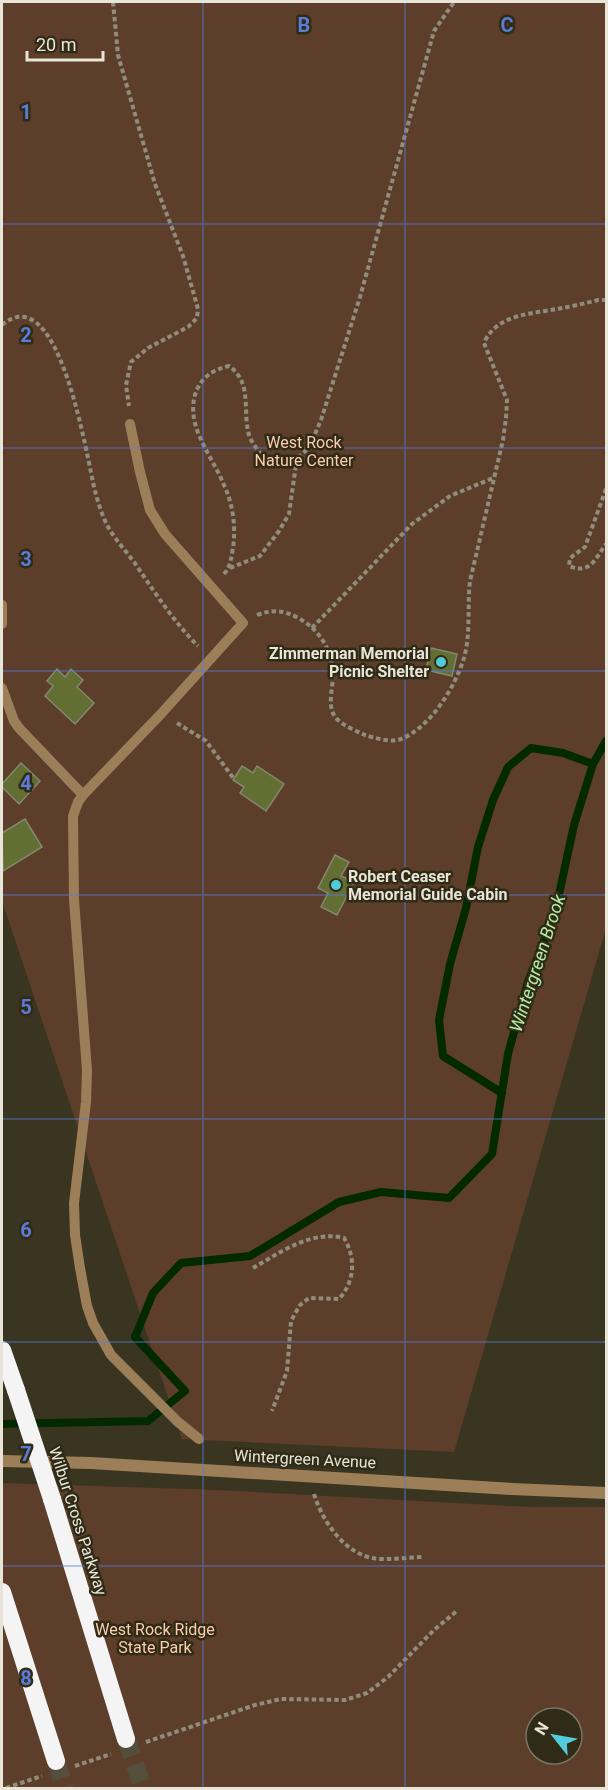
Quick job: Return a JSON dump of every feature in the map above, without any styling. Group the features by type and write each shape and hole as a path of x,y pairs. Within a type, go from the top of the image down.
{"highway":[{"name":"Wilbur Cross Parkway","path":"2,1350 52,1499 129,1745"},
{"path":"2,1592 53,1768"}],"street":[{"name":"Wintergreen Avenue","path":"2,1461 91,1463 606,1493"}],"lane":[{"path":"130,424 150,510 165,534 243,623 160,715 83,795 78,801 73,816 74,900 87,1070 86,1102 74,1203 75,1235 87,1306 93,1323 111,1356 178,1422 199,1439"},
{"path":"2,605 2,624"},
{"path":"2,688 14,721 19,728 83,795"}],"path":[{"path":"113,2 118,55 155,184 183,256 198,309 197,318 188,327 148,348 131,362 126,385 130,424"},
{"path":"230,567 235,535 232,510 225,486 198,433 194,411 196,391 203,378 216,369 229,366 237,372 246,390 249,436 267,462 279,463 297,458 309,448 321,420 360,297 434,30 454,2"},
{"path":"243,623 259,614 275,610 286,611 312,628 323,640 332,664 333,714 338,721 358,732 378,739 399,740 427,721 449,694 464,656 469,635 470,581 503,440 507,400 484,343 489,332 515,317 606,300"},
{"path":"2,326 13,317 27,317 40,327 57,350 68,376 96,493 108,526 182,630 211,660"},
{"path":"211,587 230,567 260,556 279,531 289,514 297,458"},
{"path":"312,628 412,525 450,496 494,478"},
{"path":"606,489 585,547 570,558 569,566 578,570 586,568 606,544"},
{"path":"160,715 192,731 206,741 234,779"},
{"path":"253,1268 301,1241 331,1235 344,1238 350,1248 353,1269 348,1289 339,1299 309,1298 300,1305 291,1321 287,1371 272,1411"},
{"path":"310,1476 320,1510 332,1529 347,1545 373,1559 424,1557"},
{"path":"74,1766 129,1745 255,1705 281,1699 345,1700 367,1693 388,1677 434,1630 458,1610"},
{"path":"6,1788 53,1768"}],"green space":[{"name":"West Rock Nature Center","path":"2,2 606,2 606,928 454,1452 182,1439 2,901"},
{"name":"West Rock Ridge State Park","path":"2,1483 218,1490 529,1507 606,1507 606,1788 2,1788"}],"building":[{"name":"Zimmerman Memorial Picnic Shelter","path":"431,648 457,654 452,676 426,670"},
{"path":"57,669 65,677 71,669 83,680 77,687 94,703 75,724 45,696 53,686 47,681"},
{"path":"21,763 40,781 19,804 2,787 2,784"},
{"path":"242,766 253,773 257,766 284,784 266,811 240,793 244,787 233,780"},
{"path":"25,819 42,847 3,871 2,833"},
{"name":"Robert Ceaser Memorial Guide Cabin","path":"335,855 349,862 341,876 354,882 337,915 321,907 328,893 318,888"}],"waterway":[{"name":"Wintergreen Brook","path":"2,1424 148,1421 185,1391 135,1337 153,1293 181,1263 250,1256 339,1202 381,1192 449,1198 492,1154 508,1054 528,982 555,913 574,825 593,764 606,741"},
{"name":"Wintergreen Brook","path":"502,1093 443,1056 439,1020 478,847 493,800 508,767 531,748 563,753 593,764"}],"tunnel":[{"path":"126,1739 143,1788"},
{"path":"56,1761 65,1788"}],"place":[{"name":"Zimmerman Memorial Picnic Shelter","path":"441,662"},
{"name":"Robert Ceaser Memorial Guide Cabin","path":"336,885"}]}
